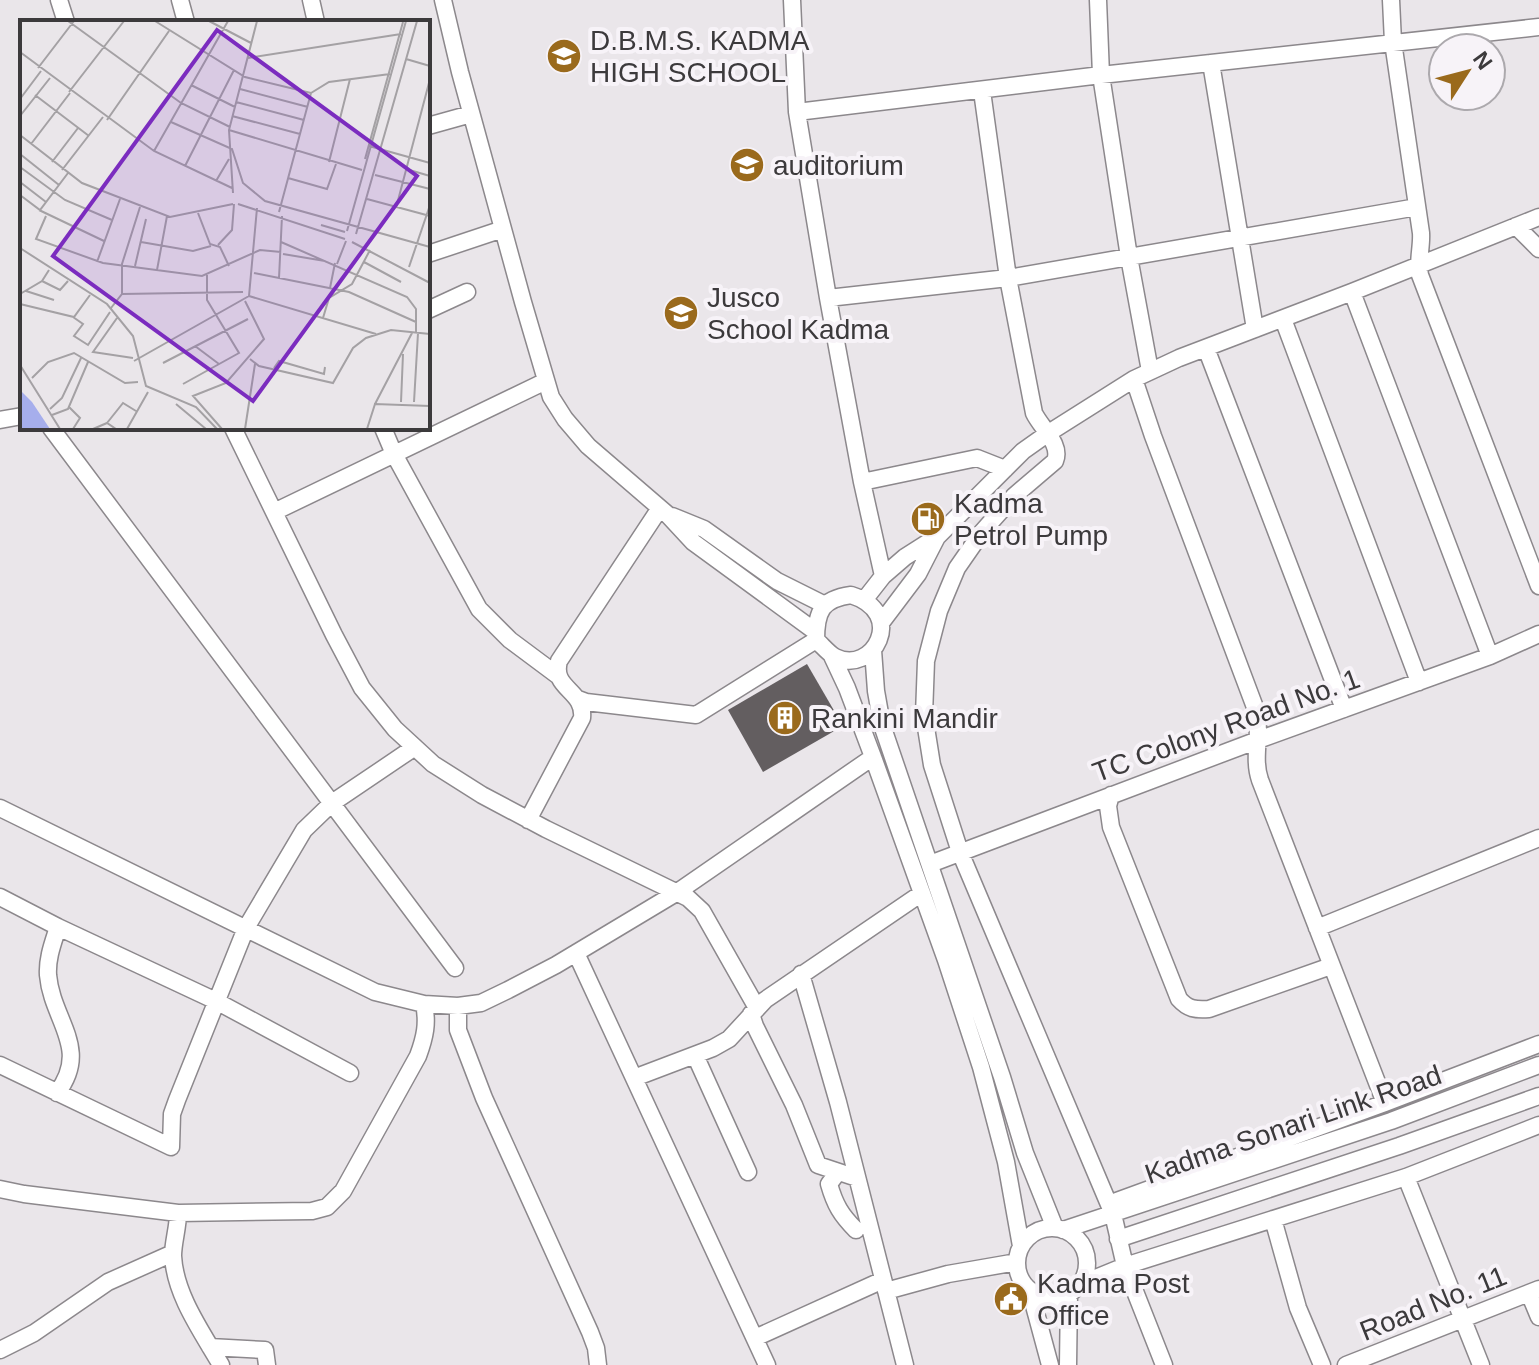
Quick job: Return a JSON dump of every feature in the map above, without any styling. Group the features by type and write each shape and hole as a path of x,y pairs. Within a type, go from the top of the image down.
{"street":[{"path":"59,0 65,20"},
{"path":"180,0 185,20"},
{"path":"311,0 316,20"},
{"path":"443,0 471,114 551,397 588,446 664,511 693,542 816,636 832,656 847,688 981,1067 1006,1162 1020,1278 1030,1291 1050,1365"},
{"path":"792,0 797,112 862,482 883,576"},
{"path":"1098,0 1101,75 1153,436 1256,710 1259,720 1257,770 1385,1103"},
{"path":"1391,0 1393,42 1421,233 1420,275 1539,586"},
{"path":"797,112 1539,27"},
{"path":"1211,63 1255,329"},
{"path":"982,91 1008,278 1034,413 1057,450 1055,461 1014,496 982,532 957,568 939,611 926,661 924,715 932,765 960,852 1111,1209 1125,1266 1164,1365"},
{"path":"430,125 471,114"},
{"path":"828,298 1008,278 1417,207"},
{"path":"865,599 883,576 905,557 938,536 1023,451 1142,375 1539,217"},
{"path":"1516,226 1539,249"},
{"path":"430,253 503,229"},
{"path":"430,309 467,292"},
{"path":"1352,292 1490,656"},
{"path":"1283,319 1419,682"},
{"path":"1206,348 1344,709"},
{"path":"274,512 546,381"},
{"path":"0,420 20,416"},
{"path":"57,430 455,968"},
{"path":"234,430 362,688 395,729 433,764 482,795 688,898 702,911 754,1011 755,1026 794,1105 818,1165 857,1178"},
{"path":"384,430 479,609 510,640 557,675 583,709 582,718 528,820"},
{"path":"862,482 977,458 1005,469"},
{"path":"664,511 704,529 777,581 825,605"},
{"path":"557,675 559,661 664,511"},
{"path":"881,623 918,574 938,536"},
{"path":"816,636 817,618 825,605 837,597 851,595 865,599 876,609 881,623 880,638 873,650 861,659 846,661 832,656"},
{"name":"TC Colony Road No. 1","path":"930,864 1490,656 1539,634"},
{"path":"578,699 696,715 816,636"},
{"path":"873,650 882,725 1025,1153 1059,1229"},
{"path":"0,1065 171,1147 172,1114 246,928 304,830 332,803 415,747"},
{"path":"0,808 375,992 424,1004 458,1006 481,1003 556,965 676,893 873,757"},
{"path":"1111,795 1108,806 1111,827 1179,999 1185,1006 1193,1010 1209,1009 1331,966"},
{"path":"1317,928 1539,838"},
{"path":"634,1078 729,1039 765,1000 922,893"},
{"path":"0,897 216,1001 350,1073"},
{"path":"57,1093 71,1068 72,1050 48,978 48,963 58,927"},
{"path":"576,953 767,1365"},
{"path":"801,974 838,1102 905,1365"},
{"path":"0,1189 178,1213 312,1211 327,1207 343,1191 418,1056 426,1034 424,1004"},
{"path":"458,1006 458,1030 484,1098 590,1332 598,1365"},
{"path":"1111,1209 1539,1044"},
{"path":"1030,1291 1042,1297 1056,1298 1125,1266 1406,1177 1539,1124 1531,1068 1515,1053"},
{"path":"695,1055 748,1172"},
{"name":"Kadma Sonari Link Road","path":"1059,1229 1111,1209 1391,1121 1531,1068"},
{"path":"1118,1239 1536,1097"},
{"path":"838,1172 829,1184 832,1195 836,1207 856,1230"},
{"path":"1406,1177 1481,1365"},
{"path":"178,1213 173,1253 175,1274 184,1298 221,1365"},
{"path":"1273,1219 1298,1308 1322,1365"},
{"path":"755,1338 884,1285 948,1274 1019,1254 1030,1236 1041,1230 1059,1229 1077,1239 1086,1253 1087,1269 1075,1289 1068,1365"},
{"path":"0,1350 34,1333 108,1282 173,1253"},
{"path":"1534,1291 1539,1317"},
{"name":"Road No. 11","path":"1346,1365 1534,1291"},
{"path":"210,1347 265,1350 267,1365"}],"building":[{"name":"Rankini Mandir","path":"807,664 843,726 763,772 728,710"}],"place":[{"name":"D.B.M.S. KADMA HIGH SCHOOL","path":"564,56"},
{"name":"auditorium","path":"747,165"},
{"name":"Jusco School Kadma","path":"681,313"},
{"name":"Kadma Petrol Pump","path":"928,519"},
{"name":"Rankini Mandir","path":"785,718"},
{"name":"Kadma Post Office","path":"1011,1299"}]}
